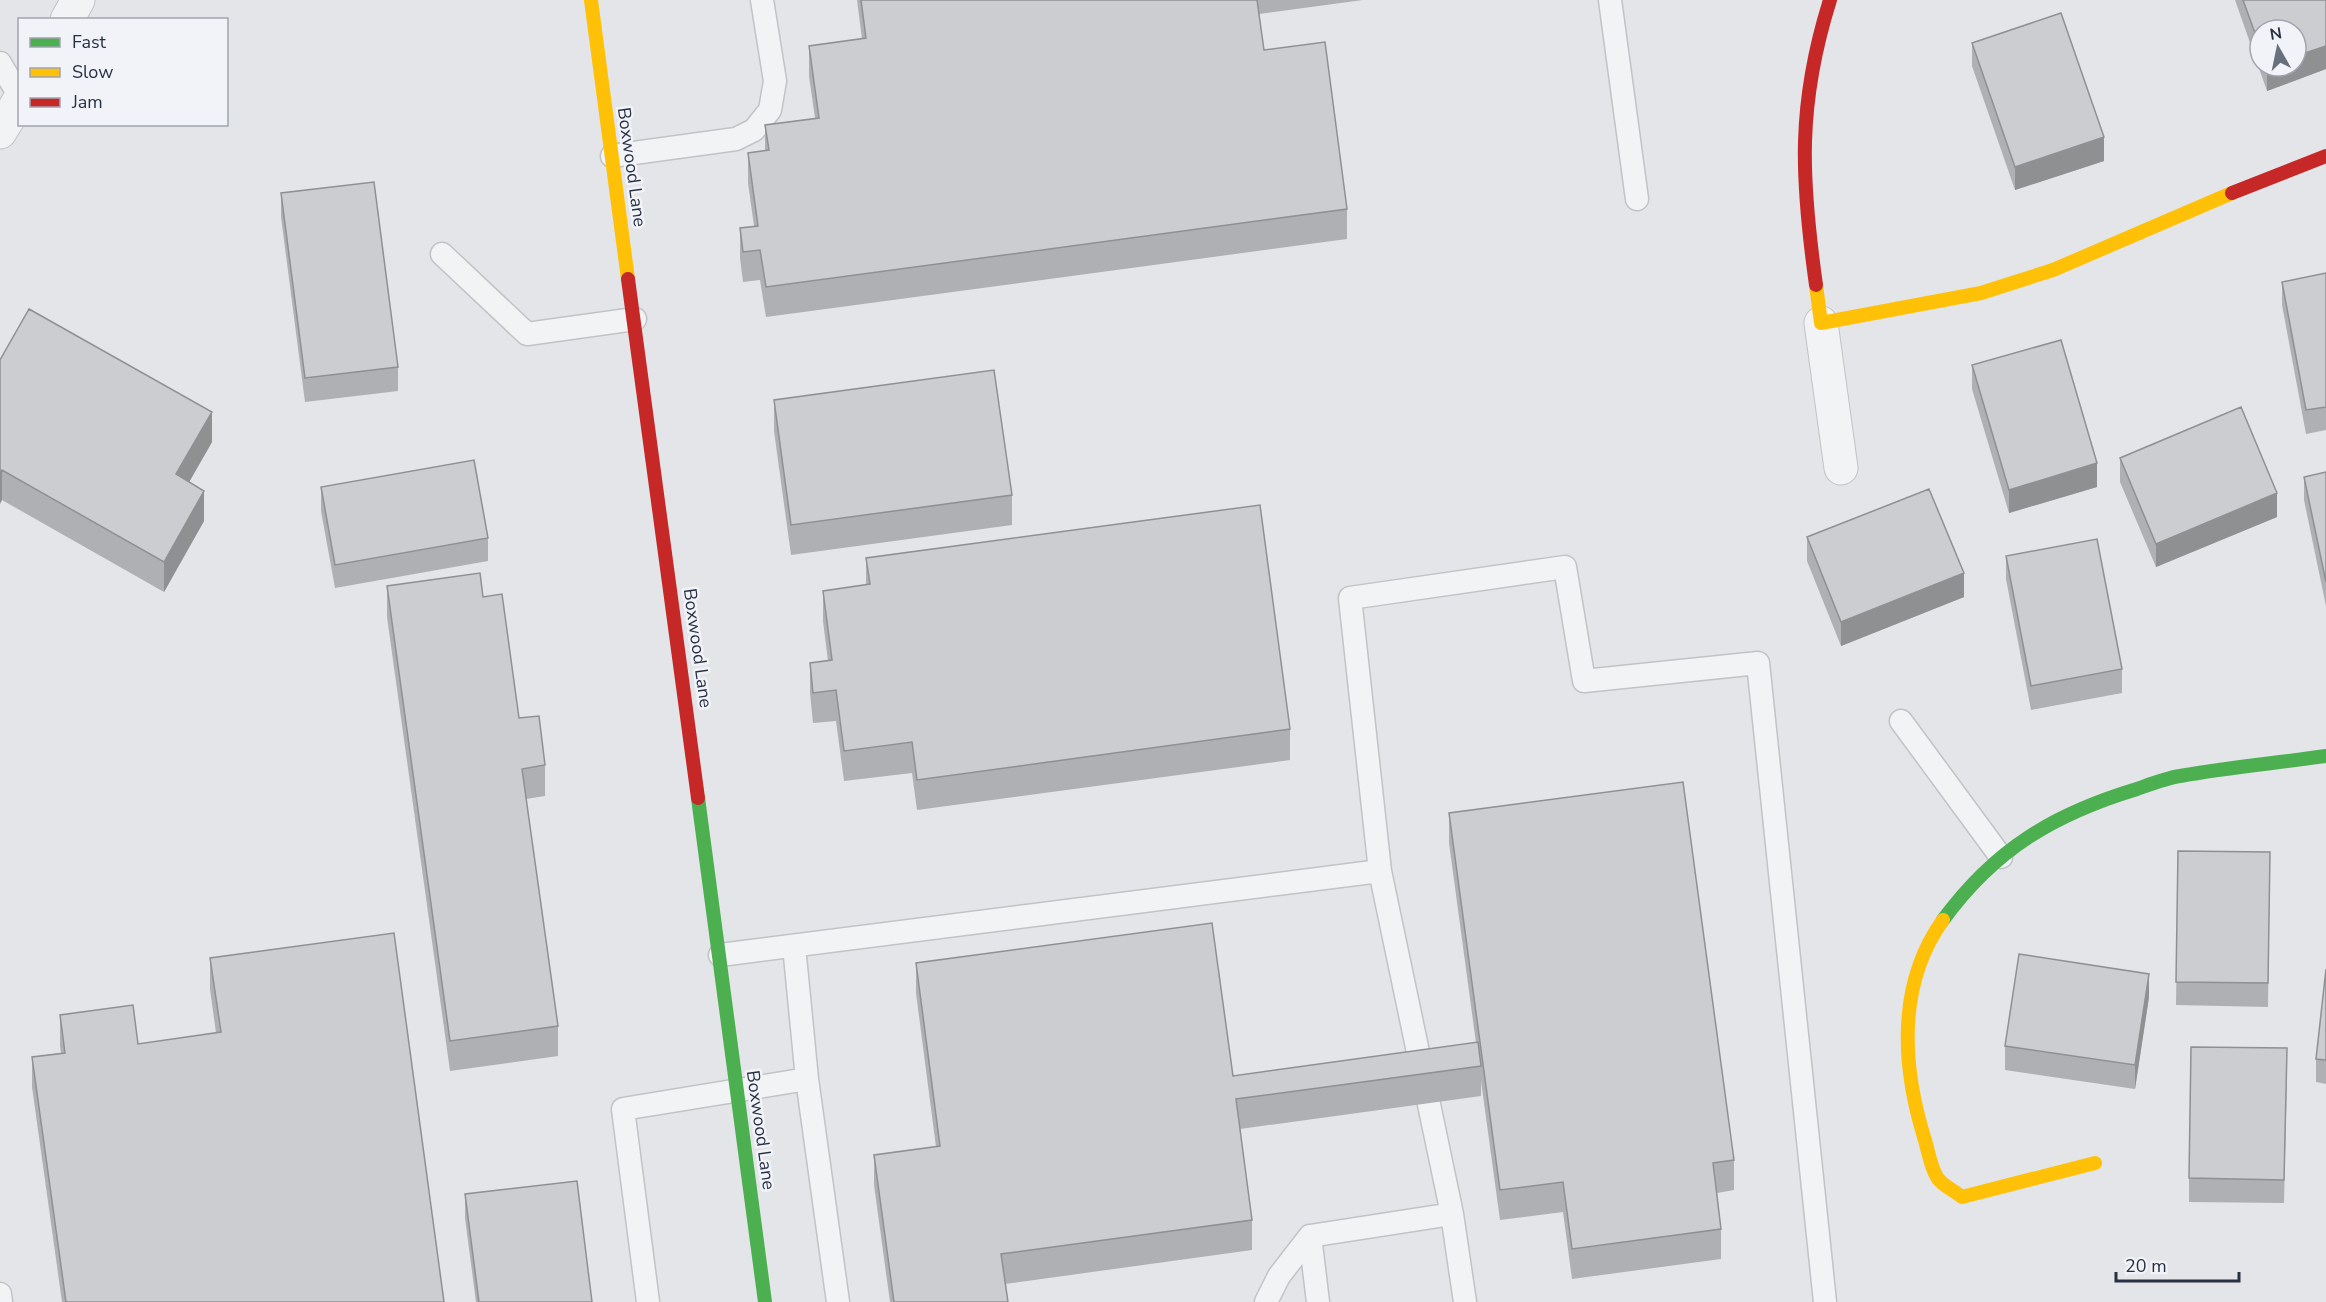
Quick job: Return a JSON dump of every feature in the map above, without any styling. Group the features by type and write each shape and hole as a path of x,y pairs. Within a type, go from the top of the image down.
{"street":[{"path":"68,18 78,0"},
{"name":"Boxwood Lane","path":"591,0 765,1302"},
{"path":"1830,0 1808,76 1801,135 1802,184 1841,468"},
{"path":"0,132 18,101"},
{"path":"1821,323 1981,293 2053,270 2192,209 2326,156"},
{"path":"2096,1163 1962,1197 1937,1178 1916,1110 1907,1051 1909,999 1928,941 1963,893 2001,857 2048,823 2113,796 2178,776 2326,756"}],"lane":[{"path":"612,156 736,139 754,130 770,110 775,81 762,0"},
{"path":"1610,0 1636,200"},
{"path":"0,63 18,94"},
{"path":"442,254 527,334 635,319"},
{"path":"1465,1302 1452,1214 1380,871 1350,598 1566,567 1584,681 1758,663 1825,1302"},
{"path":"1901,721 2001,857"},
{"path":"720,955 1380,871"},
{"path":"794,946 807,1079 838,1302"},
{"path":"648,1302 622,1109 807,1079"},
{"path":"1266,1302 1279,1276 1310,1236 1452,1214"},
{"path":"1310,1236 1318,1302"},
{"path":"0,1294 1,1302"}],"building":[{"path":"861,0 1257,0 1264,50 1325,42 1347,209 766,287 760,250 743,252 740,228 758,226 748,153 769,150 765,125 819,118 809,46 866,38"},
{"path":"2243,0 2326,0 2326,46 2308,52 2308,18 2250,18"},
{"path":"2061,13 2104,137 2015,167 1972,43"},
{"path":"374,182 398,367 305,378 281,193"},
{"path":"2326,273 2326,407 2306,410 2282,282"},
{"path":"29,309 212,412 176,474 204,491 164,562 2,470 0,474 0,360"},
{"path":"2061,340 2097,463 2009,490 1972,365"},
{"path":"994,370 1012,495 791,525 774,400"},
{"path":"2241,407 2277,493 2156,544 2120,458"},
{"path":"474,460 488,538 335,565 321,487"},
{"path":"2326,472 2326,582 2304,477"},
{"path":"1929,489 1964,573 1841,622 1807,537"},
{"path":"1260,505 1290,729 917,780 912,742 844,751 836,690 813,693 810,663 832,660 823,591 870,584 866,558"},
{"path":"2097,539 2122,669 2031,686 2006,556"},
{"path":"480,573 483,597 502,594 519,718 539,716 545,765 522,769 558,1026 450,1041 387,586"},
{"path":"1683,782 1734,1160 1713,1163 1721,1229 1572,1249 1563,1182 1500,1190 1449,813"},
{"path":"2178,851 2270,852 2268,983 2176,982"},
{"path":"1212,923 1233,1076 1478,1042 1481,1066 1236,1099 1252,1220 1001,1254 1008,1302 894,1302 874,1155 940,1146 916,963"},
{"path":"394,933 444,1302 66,1302 32,1057 65,1053 60,1015 133,1005 138,1044 221,1032 210,958"},
{"path":"2019,954 2149,974 2135,1065 2005,1046"},
{"path":"2326,969 2326,1060 2316,1059"},
{"path":"2191,1047 2287,1048 2284,1180 2189,1178"},
{"path":"577,1181 592,1302 479,1302 465,1194"}],"traffic: fast":[{"path":"1943,920 1963,895 2005,854 2028,837 2079,810 2175,777 2326,756"},
{"path":"698,798 765,1302"}],"traffic: slow":[{"path":"591,0 628,279"},
{"path":"1816,285 1821,323 1981,293 2053,270 2232,193"},
{"path":"1943,920 1928,945 1918,971 1911,998 1908,1026 1911,1082 1929,1157 1937,1177 1962,1197 2095,1163"}],"traffic: jam":[{"path":"1816,285 1807,210 1805,142 1812,74 1830,0"},
{"path":"2232,193 2326,156"},
{"path":"628,279 698,798"}]}
